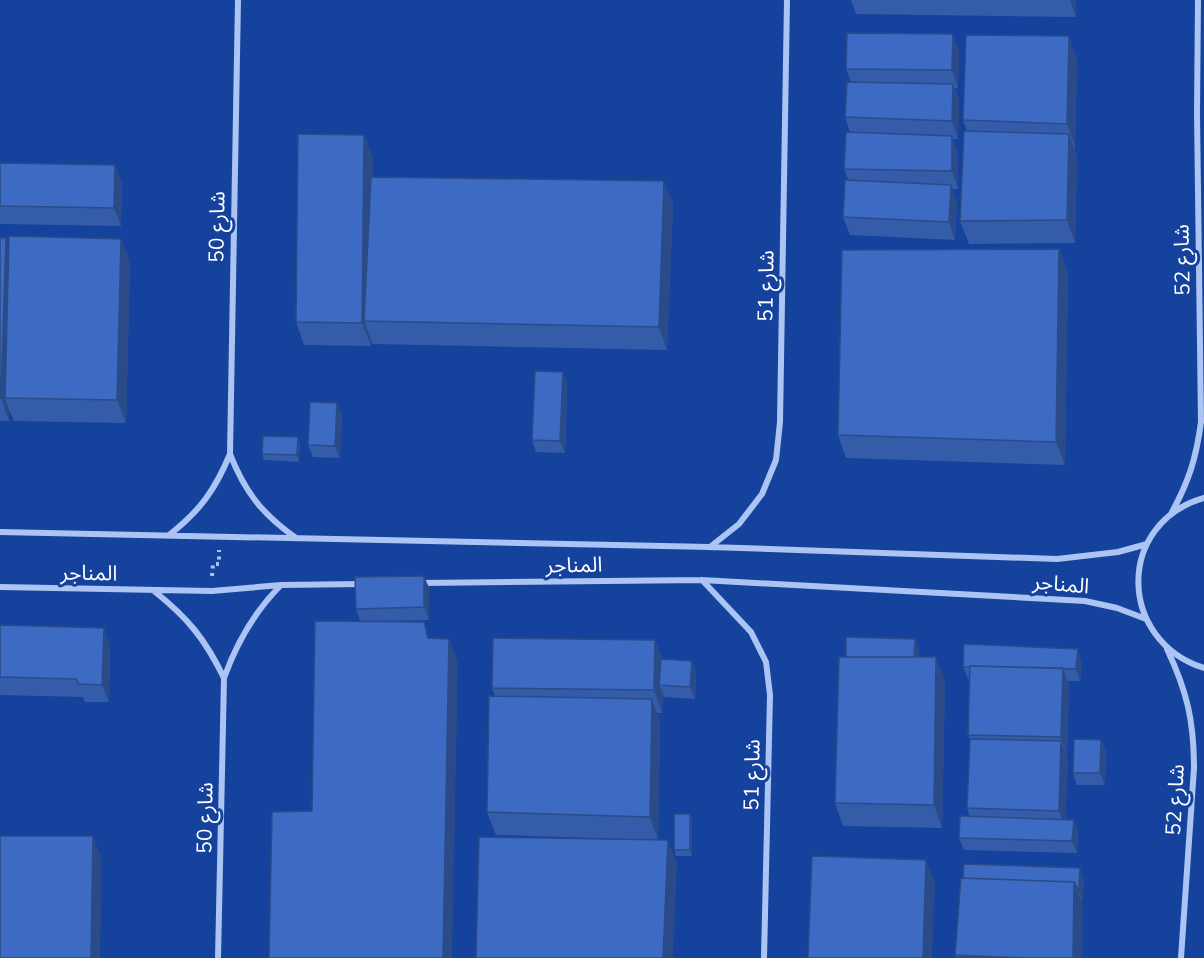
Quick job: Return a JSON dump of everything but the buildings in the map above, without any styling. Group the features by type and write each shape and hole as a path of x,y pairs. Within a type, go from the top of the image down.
{"street":[{"name":"شارع 50","path":"169,535 189,519 206,500 220,478 230,454 238,0"},
{"name":"شارع 51","path":"710,547 739,524 762,494 776,460 780,423 788,0"},
{"name":"شارع 52","path":"1171,514 1186,485 1193,465 1201,422 1198,0"},
{"name":"شارع 50","path":"230,454 240,479 255,502 274,522 296,538"},
{"path":"1204,498 1192,501 1171,514 1157,528 1147,544 1138,582 1140,601 1146,620 1155,635 1167,649 1188,663 1204,668"},
{"name":"المناجر","path":"0,532 710,547 1057,559 1097,555 1147,544"},
{"name":"شارع 51","path":"702,580 751,632 766,662 770,695 764,958"},
{"name":"المناجر","path":"410,583 702,580 1085,601 1116,608 1146,620"},
{"name":"المناجر","path":"0,587 212,591 281,585 375,584"},
{"name":"شارع 50","path":"218,958 224,678 239,640 248,625 281,585"},
{"name":"شارع 50","path":"154,591 180,612 202,637 224,678"},
{"name":"شارع 52","path":"1167,649 1189,706 1194,736 1182,958"}],"path":[{"path":"212,591 213,564 219,564 219,536"}]}
